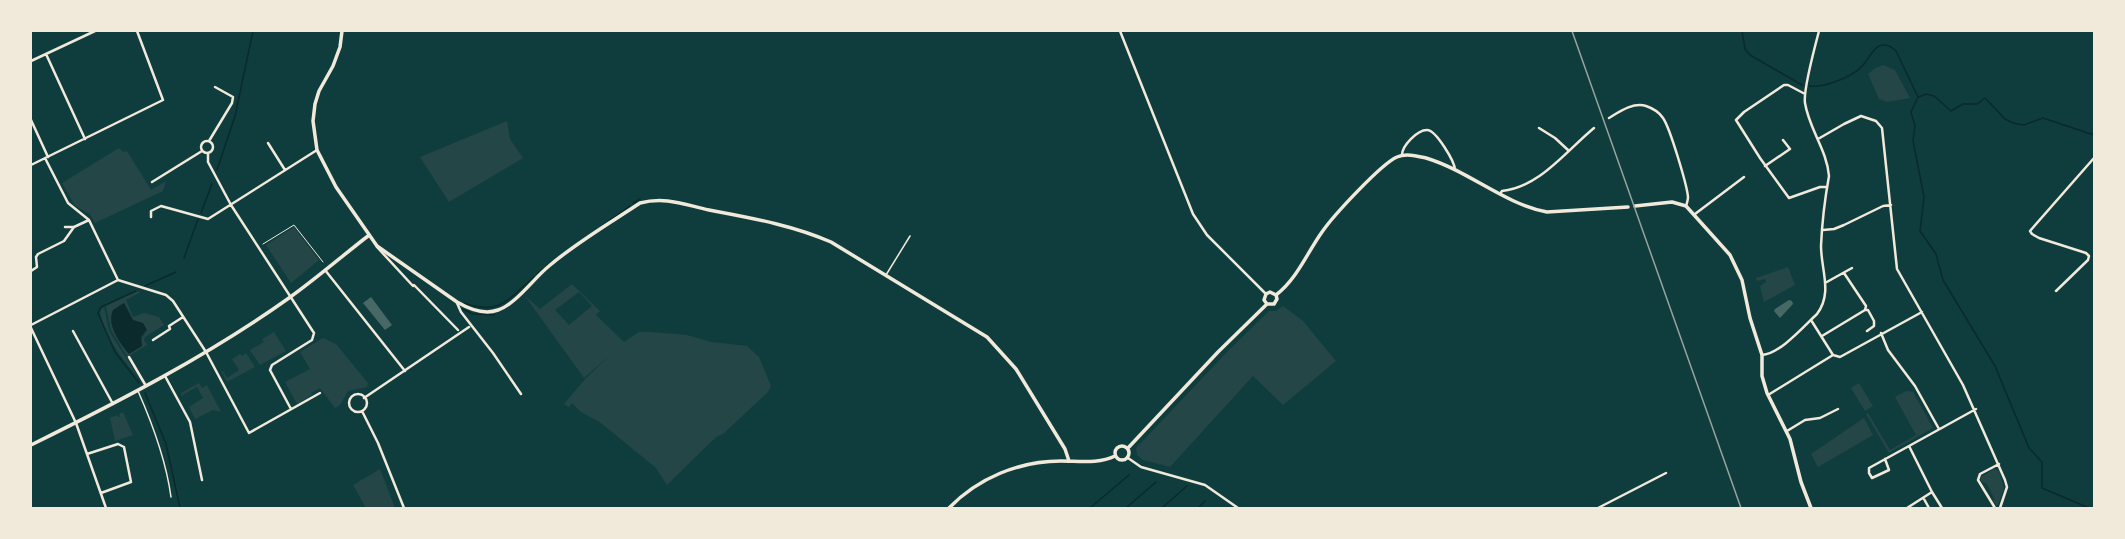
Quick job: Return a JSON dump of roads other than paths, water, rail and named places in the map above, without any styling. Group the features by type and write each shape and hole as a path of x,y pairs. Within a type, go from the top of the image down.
{"street":[{"path":"31,60 95,31"},
{"path":"31,165 163,100 137,31"},
{"path":"342,31 340,48 315,104 313,121 317,150 336,187 368,236 380,251 458,330"},
{"path":"1120,31 1193,214 1207,235 1266,294"},
{"path":"1762,355 1770,354 1779,348 1811,320 1822,308 1826,292 1821,246 1829,167 1808,115 1805,102 1805,94 1819,31"},
{"path":"46,54 85,139"},
{"path":"1805,94 1788,85 1784,85 1737,117 1737,123 1765,166 1789,198 1820,187 1827,187"},
{"path":"202,151 201,145 206,141 209,141 232,103 233,97 215,86"},
{"path":"1609,118 1635,105 1644,105 1653,109 1662,117 1668,126 1685,185 1688,197 1686,206"},
{"path":"1818,139 1844,124 1862,116 1876,121 1884,134 1897,269 1976,409 1999,464 2006,487 2000,508"},
{"path":"31,120 68,203 89,220 118,280 170,297 206,352 249,433 320,393"},
{"path":"1539,128 1555,138 1568,150"},
{"path":"1500,194 1502,191 1523,187 1536,179 1594,128"},
{"path":"1402,155 1403,149 1417,135 1422,132 1431,131 1452,159 1455,164 1455,170"},
{"path":"1765,166 1790,149 1783,140"},
{"path":"208,153 213,149 212,143 209,141"},
{"path":"268,143 285,170"},
{"path":"151,217 151,211 161,206 208,219 317,150"},
{"path":"202,151 208,153"},
{"path":"152,182 202,151"},
{"path":"208,153 208,162 231,205 311,329 314,336 312,340 272,365 270,370 291,409"},
{"path":"1128,458 1128,448 1218,352 1267,304 1276,302 1276,295 1290,280 1333,218 1390,162 1402,155 1409,154 1426,158 1455,170 1521,205 1548,212 1628,207"},
{"path":"2056,291 2088,260 2089,256 2086,253 2039,238 2030,231 2094,158"},
{"path":"1695,214 1744,177"},
{"path":"377,246 457,302 468,308 482,312 498,310 510,303 549,265 640,203 652,200 676,200 708,209 777,223 806,231 831,242 957,317 987,338 1001,351 1016,369 1066,449 1069,461"},
{"path":"1635,206 1672,202 1686,206 1727,250 1737,266 1762,355 1762,376 1768,395 1787,431 1794,451 1801,482 1811,508"},
{"path":"1823,230 1834,229 1883,206 1891,205"},
{"path":"31,271 38,267 36,257 38,254 64,241 74,228 89,220"},
{"path":"65,226 74,228"},
{"path":"31,445 146,387 206,352 290,297 368,236"},
{"path":"1825,283 1852,268"},
{"path":"325,270 405,371"},
{"path":"1844,273 1866,306 1865,310"},
{"path":"106,508 76,422 31,327 118,280"},
{"path":"1266,294 1272,292 1276,295"},
{"path":"1266,294 1264,300 1267,304"},
{"path":"457,302 461,312 493,353 521,394"},
{"path":"1865,310 1868,310 1874,321 1874,326 1868,331"},
{"path":"1822,337 1865,310"},
{"path":"1811,320 1833,355 1840,357 1881,333 1922,312"},
{"path":"153,340 170,329 169,326 183,316"},
{"path":"364,398 469,327"},
{"path":"73,331 113,404"},
{"path":"1881,333 1888,350 1915,386 1939,429"},
{"path":"1768,395 1833,355"},
{"path":"129,357 146,387"},
{"path":"165,376 190,422 202,480"},
{"path":"357,394 364,398 366,405 362,411 353,410 349,402 351,397 357,394"},
{"path":"1787,431 1805,420 1820,418 1838,408"},
{"path":"1885,459 1889,470 1872,478 1869,473 1869,468 1885,459 1909,446 1939,429 1976,409"},
{"path":"362,411 378,443 404,508"},
{"path":"87,454 118,444 124,447 131,482 101,493"},
{"path":"1115,456 1115,452 1118,447 1123,446 1128,448"},
{"path":"1909,446 1932,492 1942,508"},
{"path":"949,508 969,490 1000,473 1036,463 1102,461 1115,456"},
{"path":"1115,456 1121,460 1128,458"},
{"path":"1128,458 1141,467 1205,485 1238,508"},
{"path":"1995,508 1978,480 1980,474 1999,464"},
{"path":"1598,508 1666,473"},
{"path":"1907,508 1924,499 1932,492"},
{"path":"1924,499 1929,508"}],"lane":[{"path":"886,275 910,236"},
{"path":"139,390 154,427 165,465 171,497"}],"waterway":[{"path":"217,170 235,116 253,31"},
{"path":"1742,31 1745,49 1750,55 1802,85"},
{"path":"1809,86 1822,85 1838,81 1852,74 1863,65 1874,50 1879,46 1888,46 1896,51 1918,97 1911,112 1915,126 1913,141 1924,197 1920,231 1936,254 1943,280 1995,366 2029,448 2042,462 2042,488 2089,508"},
{"path":"1919,97 1926,94 1934,96 1951,111 1963,104 1977,104 1985,98 2005,119 2013,123 2024,125 2043,118 2094,135"},
{"path":"201,213 212,184"},
{"path":"633,203 640,199"},
{"path":"603,225 630,206"},
{"path":"184,258 198,219"},
{"path":"537,274 555,259"},
{"path":"145,286 176,272"},
{"path":"464,303 476,307 486,308 495,306 510,298 534,277"},
{"path":"136,291 101,307 98,313 115,352 139,383"},
{"path":"462,309 473,314 494,315"},
{"path":"145,393 166,444 180,508"},
{"path":"1090,508 1129,475"},
{"path":"1126,508 1156,482"},
{"path":"1162,508 1187,486"},
{"path":"1198,508 1205,501"}],"railway":[{"path":"1572,31 1741,508"}]}
